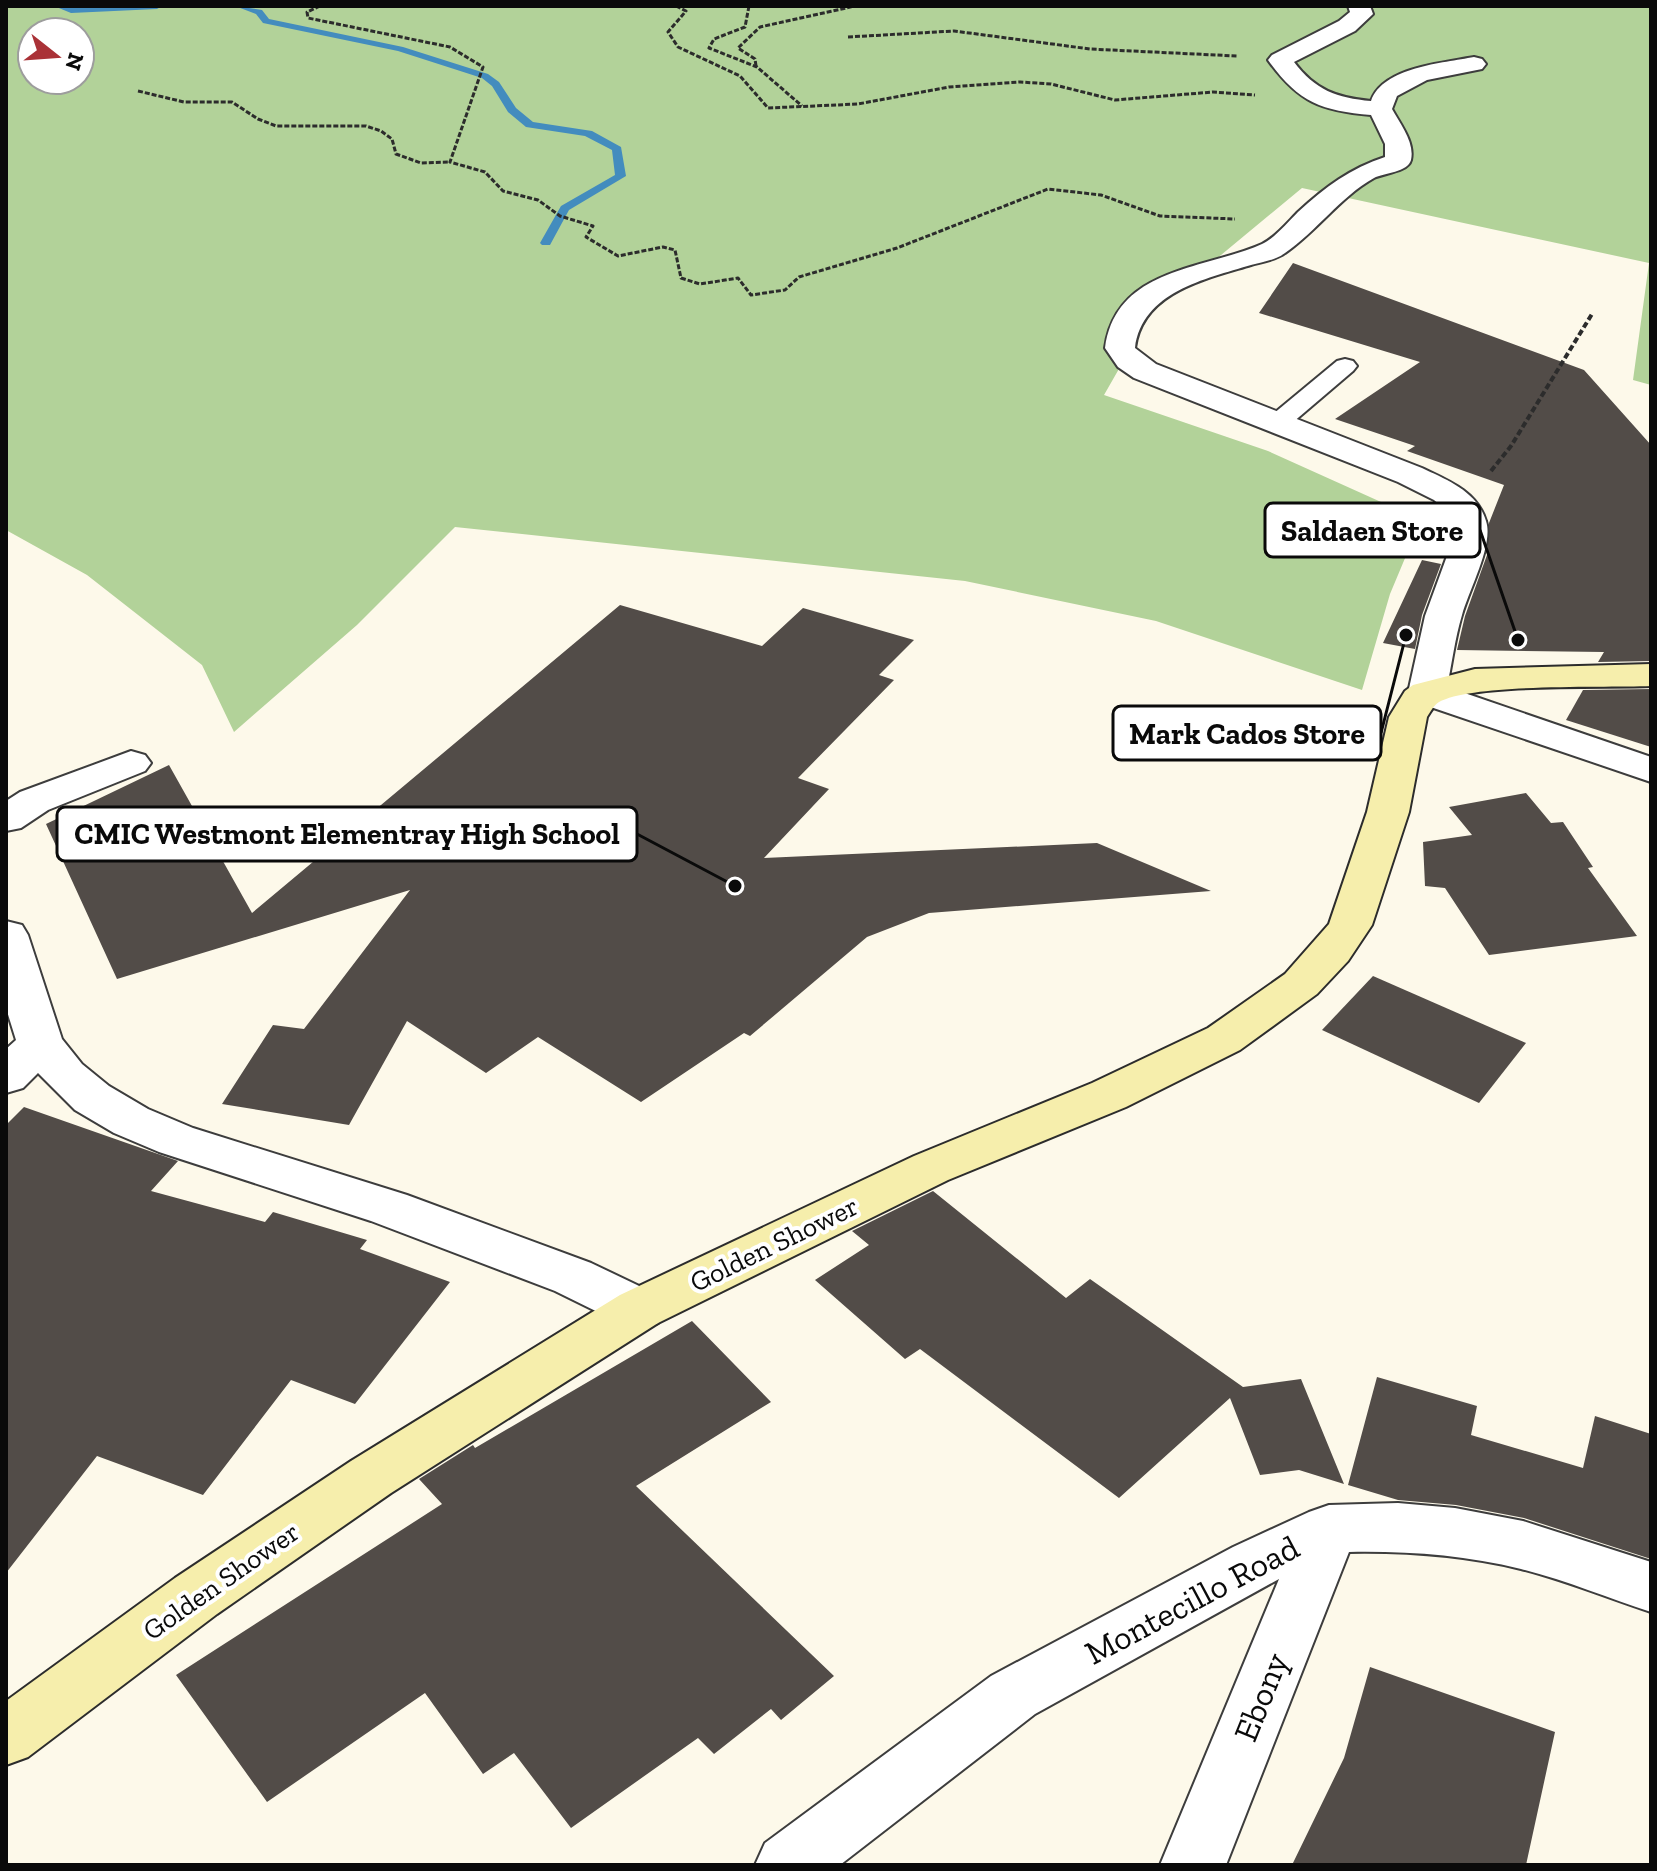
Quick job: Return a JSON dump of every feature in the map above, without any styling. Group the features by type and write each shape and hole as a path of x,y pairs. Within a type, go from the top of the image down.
{"main road":[{"path":"1427,693 1475,680 1651,675"},
{"name":"Golden Shower","path":"6,1737 233,1570 371,1477 639,1309 931,1168 1109,1095 1224,1039 1301,984 1332,951 1350,925 1388,812 1408,717 1419,699 1427,693"}],"street":[{"path":"1359,6 1362,14 1347,26 1280,60 1316,99 1329,104 1380,109"},
{"path":"1474,64 1420,74 1386,92 1380,109 1398,144 1398,161 1366,172 1307,217 1274,249 1176,279 1146,300 1123,325 1119,339 1129,361 1145,371 1410,475 1446,493 1463,507 1470,522 1471,537 1443,616 1427,693 1651,770"},
{"path":"6,819 34,801 131,763"},
{"path":"6,935 23,1060 65,1075 92,1098 131,1121 176,1140 389,1208 573,1277 639,1309"},
{"name":"Montecillo Road","path":"788,1865 1013,1695 1254,1564 1329,1529 1398,1527 1455,1532 1523,1545 1651,1587"},
{"name":"Ebony","path":"1193,1865 1329,1529"}],"lane":[{"path":"1276,424 1345,366"}],"path":[{"path":"320,6 307,12 308,18 450,47 483,67 450,162"},
{"path":"676,6 686,11 668,32 678,47 740,76 768,108 858,104 949,87 1020,82 1051,84 1115,100 1213,92 1316,99"},
{"path":"749,6 745,27 714,39 709,48 757,67 803,106"},
{"path":"757,67 755,59 738,48 760,27 855,6"},
{"path":"848,37 954,31 1090,49 1280,60"},
{"path":"138,91 178,103 207,105 232,102 251,116 277,127 364,125 390,134 396,143 396,154 421,163 450,162 485,172 503,191 538,200 560,216 593,226 586,237 618,256 663,247 675,250 681,278 700,284 738,278 751,295 785,290 799,277 897,248 1048,189 1101,195 1160,216 1245,219 1307,217"},
{"path":"1463,507 1511,446 1592,314"}],"green space":[{"path":"6,6 1651,6 1651,385 1633,380 1649,263 1302,188 1151,313 1104,395 1268,451 1421,520 1390,594 1362,690 1156,621 965,581 455,527 357,625 234,732 202,665 87,575 6,530"}],"building":[{"path":"1293,263 1584,370 1651,445 1651,661 1598,662 1604,652 1457,650 1465,616 1487,555 1489,523 1504,485 1407,451 1415,446 1335,419 1420,362 1259,313"},
{"path":"1422,560 1441,564 1422,615 1415,649 1383,643"},
{"path":"620,605 762,646 803,608 914,640 879,675 894,680 798,778 829,789 764,858 1097,843 1211,891 929,913 867,937 750,1036 744,1033 641,1102 538,1037 486,1073 407,1021 349,1125 222,1104 273,1025 304,1029 410,890 117,979 46,824 169,765 252,913"},
{"path":"1651,689 1651,747 1566,720 1583,690"},
{"path":"1526,793 1551,823 1563,822 1593,867 1588,868 1637,936 1489,955 1445,888 1425,886 1423,842 1472,835 1449,807"},
{"path":"1373,976 1526,1043 1479,1103 1322,1030"},
{"path":"24,1107 178,1161 151,1191 265,1222 273,1212 367,1240 360,1249 450,1282 355,1404 291,1380 203,1495 97,1456 6,1573 6,1125"},
{"path":"933,1191 1066,1298 1090,1279 1243,1387 1301,1379 1344,1484 1299,1470 1260,1475 1230,1398 1119,1498 920,1349 905,1359 815,1280 869,1245 852,1231"},
{"path":"692,1321 771,1402 636,1486 834,1676 781,1720 771,1709 714,1754 698,1738 571,1828 514,1753 483,1774 425,1693 267,1802 176,1675 442,1504 419,1479"},
{"path":"1377,1377 1477,1406 1471,1435 1583,1468 1595,1416 1651,1434 1651,1559 1524,1518 1456,1505 1398,1500 1348,1485"},
{"path":"1370,1667 1555,1732 1526,1865 1292,1865 1344,1758"}],"waterway":[{"path":"59,6 71,10 157,6"},
{"path":"240,6 259,12 266,21 400,49 485,76 496,84 512,110 530,125 588,133 617,149 621,176 565,208 546,243"}],"place":[{"name":"Mark Cados Store","path":"1406,635"},
{"name":"Saldaen Store","path":"1518,640"},
{"name":"CMIC Westmont Elementray High School","path":"735,886"}]}
